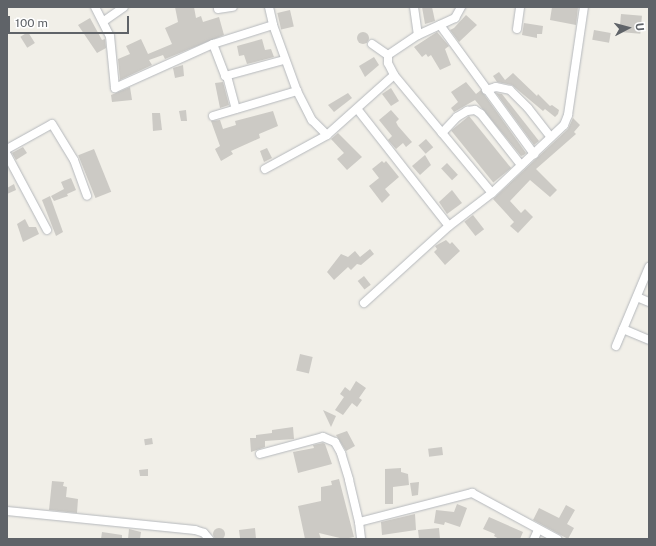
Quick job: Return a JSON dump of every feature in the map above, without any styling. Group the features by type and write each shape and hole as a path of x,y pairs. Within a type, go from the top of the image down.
{"street":[{"path":"95,7 104,21 114,57 116,88 213,44 273,25"},
{"path":"104,21 124,7"},
{"path":"218,8 233,7"},
{"path":"270,7 273,25 284,60 297,91 312,120 327,135"},
{"path":"414,7 418,35"},
{"path":"388,55 418,35 455,18 462,7"},
{"path":"518,29 520,7"},
{"path":"364,303 449,226 492,193 564,125 568,115 584,7"},
{"path":"440,25 534,154"},
{"path":"213,44 222,74 227,76 284,60"},
{"path":"372,44 388,55"},
{"path":"388,55 388,63 394,75 492,193"},
{"path":"265,169 327,135 358,110 394,75"},
{"path":"227,76 236,109"},
{"path":"486,90 496,87 510,90 551,137"},
{"path":"213,116 297,91"},
{"path":"358,110 449,226"},
{"path":"442,133 457,117 467,111 475,110 481,114 521,165"},
{"path":"7,149 52,124 74,160 87,196"},
{"path":"7,155 47,230"},
{"path":"616,346 649,267"},
{"path":"637,297 649,302"},
{"path":"623,329 649,340"},
{"path":"260,454 299,442 323,437 330,438 341,453 359,522 361,539"},
{"path":"359,522 472,493 557,539"},
{"path":"7,511 195,530 204,533 209,539"},
{"path":"534,539 538,530"}],"building":[{"path":"175,7 194,7 196,18 201,16 203,22 219,17 224,35 165,59 163,55 149,60 152,65 120,80 118,59 130,54 126,46 141,39 148,54 172,44 165,28 178,22"},
{"path":"422,7 432,7 435,21 425,24"},
{"path":"552,7 578,7 576,25 550,20"},
{"path":"290,10 294,27 281,29 277,13"},
{"path":"621,14 642,16 640,34 619,32"},
{"path":"466,15 477,25 459,42 450,30 454,28"},
{"path":"90,18 102,40 105,39 106,48 97,53 78,25"},
{"path":"524,23 543,26 542,34 537,34 537,38 522,35"},
{"path":"594,30 611,33 609,43 592,40"},
{"path":"28,32 35,43 27,48 20,37"},
{"path":"361,32 365,32 369,38 365,44 361,44 357,40 357,36"},
{"path":"437,32 449,46 445,49 451,65 440,70 431,55 428,57 426,54 422,57 414,47"},
{"path":"262,39 265,50 271,49 274,57 247,64 244,55 239,56 237,46"},
{"path":"374,57 379,65 365,77 359,66"},
{"path":"183,65 184,76 175,78 173,68"},
{"path":"499,72 505,80 513,73 537,96 538,94 550,106 552,105 559,110 558,114 555,117 545,109 543,111 512,85 497,82 493,76"},
{"path":"223,82 229,105 220,108 215,83"},
{"path":"466,82 476,94 481,90 526,153 524,155 521,156 475,100 454,112 451,108 458,102 451,92"},
{"path":"130,87 132,100 112,102 111,95"},
{"path":"391,88 399,101 391,106 382,94"},
{"path":"348,93 352,98 334,112 328,105"},
{"path":"496,93 502,94 539,141 534,145"},
{"path":"186,110 187,121 181,121 179,111"},
{"path":"391,110 399,119 396,122 398,126 412,142 406,147 403,143 396,149 388,140 392,136 379,120"},
{"path":"273,111 278,126 259,134 260,138 231,151 233,154 221,161 215,149 220,146 211,121 220,120 223,129 236,125 235,121"},
{"path":"152,113 160,113 162,130 153,131"},
{"path":"469,116 511,168 493,183 451,130"},
{"path":"573,118 580,125 574,132 576,134 536,169 557,190 550,197 530,180 510,201 521,213 525,209 533,217 518,233 510,226 514,222 493,199 568,129"},
{"path":"338,133 362,157 347,170 337,159 344,153 331,139"},
{"path":"426,139 433,147 426,154 418,146"},
{"path":"23,147 27,153 16,160 12,153"},
{"path":"267,148 272,158 264,162 260,151"},
{"path":"94,149 111,192 95,198 78,155"},
{"path":"425,155 431,165 420,175 412,166"},
{"path":"382,161 384,163 386,161 399,177 385,189 390,195 382,203 369,186 379,178 372,169"},
{"path":"447,163 458,175 452,180 441,168"},
{"path":"71,178 76,190 67,194 68,196 54,201 51,196 64,189 61,182"},
{"path":"14,184 16,190 7,194 7,188"},
{"path":"452,190 462,203 447,214 439,202"},
{"path":"50,196 63,232 56,236 42,200"},
{"path":"473,215 484,229 475,236 464,222"},
{"path":"25,219 29,227 36,227 39,234 23,242 17,224"},
{"path":"446,240 450,244 452,242 460,251 445,265 434,252 437,249 435,246"},
{"path":"370,249 374,254 361,265 357,264 351,270 348,267 334,280 327,272 341,254 348,257 355,251 360,257"},
{"path":"364,276 371,285 364,290 358,281"},
{"path":"300,354 313,357 309,373 296,371"},
{"path":"356,381 366,388 359,398 362,400 357,407 352,403 343,415 335,410 344,397 340,394 345,387 350,391"},
{"path":"323,410 336,416 331,427"},
{"path":"293,427 294,439 265,441 265,447 251,452 250,438 256,438 256,435 272,433 272,430"},
{"path":"347,431 355,446 346,451 336,435"},
{"path":"152,438 153,444 145,445 144,439"},
{"path":"325,444 332,464 298,473 293,452 314,448 313,445"},
{"path":"442,447 443,455 429,457 428,449"},
{"path":"401,468 401,472 408,474 409,485 393,487 393,504 385,504 385,469"},
{"path":"148,469 148,476 140,476 139,470"},
{"path":"339,479 354,537 344,539 319,533 321,539 305,539 298,506 321,501 321,487 332,485 331,481"},
{"path":"52,481 64,482 63,486 67,487 66,497 78,499 77,513 49,510"},
{"path":"419,482 418,495 412,496 410,483"},
{"path":"457,504 467,508 460,527 445,522 444,525 434,523 436,510 454,512"},
{"path":"566,505 575,510 567,524 574,528 568,539 533,520 539,508 559,518"},
{"path":"415,514 416,530 382,535 381,522"},
{"path":"489,517 523,532 520,539 499,539 494,536 495,534 483,529"},
{"path":"219,528 223,530 225,534 223,538 219,540 215,538 213,534 215,530"},
{"path":"255,528 256,539 240,538 239,530"},
{"path":"439,528 440,539 419,539 418,530"},
{"path":"129,529 141,532 140,539 128,539"},
{"path":"102,532 122,535 122,539 101,539"}]}
